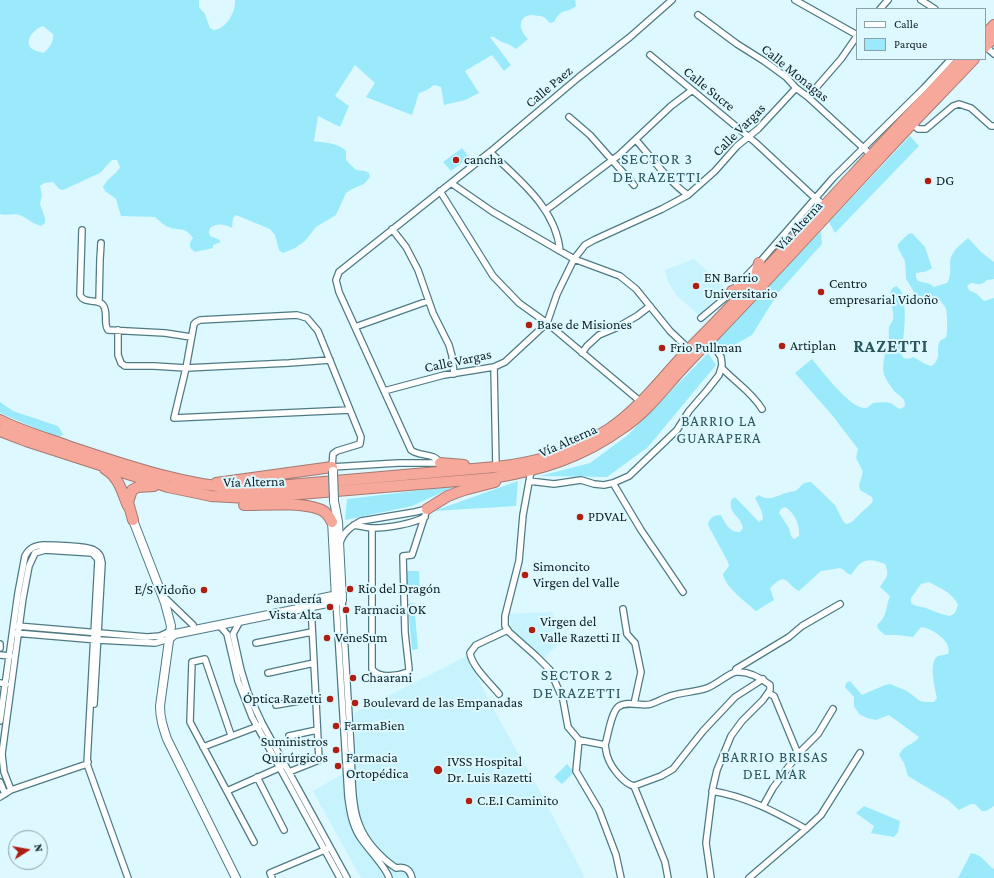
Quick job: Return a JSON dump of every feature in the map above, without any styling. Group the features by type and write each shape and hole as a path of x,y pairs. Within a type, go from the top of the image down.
{"highway":[{"path":"986,33 994,25"},
{"path":"986,46 994,37"},
{"name":"Vía Alterna","path":"0,420 18,428 87,452 176,479 243,489 521,465 553,456 608,429 631,412 754,284 871,155 961,60"},
{"name":"Vía Alterna","path":"0,431 168,488 203,495 223,497 264,497 528,475 572,458 600,444 625,427 654,401 973,60"},
{"path":"732,291 754,284 759,263"},
{"path":"440,463 496,467"},
{"path":"100,466 116,478 133,520"},
{"path":"202,484 333,469"},
{"path":"426,513 440,500 454,494 528,475"},
{"path":"133,520 128,502 132,490 138,487 146,486 168,488"},
{"path":"223,497 242,505 306,506 320,509 328,514 332,522"}],"main road":[{"path":"333,469 335,504 338,522 339,597"},
{"path":"335,504 332,522 339,597"},
{"path":"133,520 170,619 170,635 160,706 163,726 167,739 236,878"},
{"path":"170,635 226,621 339,597"},
{"path":"170,635 176,628 241,620 310,603"}],"street":[{"name":"Calle Paez","path":"355,327 339,292 336,280 339,272 490,152 579,77 630,37 672,0"},
{"path":"795,0 856,35"},
{"path":"881,8 888,0"},
{"path":"922,0 934,8"},
{"name":"Calle Monagas","path":"698,15 736,44 764,61 786,77 796,88 808,97 871,155"},
{"path":"808,97 841,59 856,37"},
{"path":"986,48 994,54"},
{"name":"Calle Sucre","path":"650,55 691,91 749,137 825,206"},
{"path":"701,318 732,291 759,263 833,178 924,88 950,60"},
{"name":"Calle Vargas","path":"384,391 454,374 494,367 505,362 547,324 557,294 574,259 585,245 662,209 688,195 716,171 737,146 758,129 796,88"},
{"path":"546,210 613,160 671,106 691,91"},
{"path":"912,124 918,129 926,129 953,106 959,104 971,108 990,126 994,126"},
{"path":"569,117 590,135 634,185"},
{"path":"636,140 688,195"},
{"path":"490,152 546,210 554,223 560,251"},
{"path":"451,183 493,212 574,259 620,276 636,289 670,331 690,349"},
{"path":"440,191 493,276 519,303 547,324 641,402"},
{"path":"392,229 406,247 415,264 428,301 449,345 454,374"},
{"path":"82,230 80,295 85,301 99,302 104,307 108,330 165,333 191,337"},
{"path":"99,302 101,243"},
{"path":"428,301 355,327 411,450 416,453 433,456 440,463"},
{"path":"582,353 599,335 618,327 637,316 650,306"},
{"path":"350,410 174,418 186,368 194,324 198,321 300,315 307,318 318,331 361,437 361,442 356,446 334,452 332,458 333,469 398,463 440,463"},
{"path":"118,330 118,355 124,366 186,368 330,360"},
{"path":"707,343 717,351 721,357 722,368 731,378 751,394 762,410"},
{"path":"494,367 496,467"},
{"path":"605,744 579,740 568,727 563,700 550,670 505,626 505,616 519,560 528,475 550,484 559,484 578,480 599,485 614,483 629,476 677,430 687,414 708,389 722,368"},
{"path":"614,483 645,536 683,592"},
{"path":"339,547 342,538 354,525 370,519 415,512 426,513"},
{"path":"354,525 372,528 408,524 416,522 426,513"},
{"path":"372,528 372,669 374,673 390,676 404,674 408,672 409,669 405,633 403,556 412,555 426,513"},
{"path":"11,790 4,772 2,754 16,626 29,566 35,553 45,550 88,553 94,555 98,560 96,640 87,764 128,878"},
{"path":"161,595 193,625"},
{"path":"339,597 347,791 350,813 359,836 389,878"},
{"path":"339,597 357,816 362,831 378,852 396,868 400,867 407,869 412,878"},
{"path":"289,772 319,760 310,603"},
{"path":"763,679 735,697 703,731 672,769 661,776 634,786 629,785 623,780 608,758 605,744 616,709 621,706 634,704 649,704 674,694 706,688 720,682 735,672 736,669 840,604"},
{"path":"623,609 627,634 635,643 641,672 634,704"},
{"path":"230,634 241,620"},
{"path":"226,621 230,634"},
{"path":"226,621 230,634 240,687 327,848 346,878"},
{"path":"16,626 96,634 157,637 170,635"},
{"path":"500,694 480,671 470,655 471,650 476,646 508,630"},
{"path":"256,644 312,632"},
{"path":"16,633 96,640 155,643 170,635"},
{"path":"0,721 3,684 16,633"},
{"path":"0,655 10,656"},
{"path":"231,735 205,659 192,662 190,722 254,842"},
{"path":"268,673 314,663"},
{"path":"710,878 706,843 712,791 717,770 731,736 742,721 764,700 770,686 763,679 750,674 735,672"},
{"path":"768,693 774,696 798,754"},
{"path":"276,706 316,698"},
{"path":"762,806 773,788 798,754 818,734 833,710"},
{"path":"203,747 260,725"},
{"path":"289,736 317,730"},
{"path":"579,740 576,771 599,810 616,855 621,878"},
{"path":"750,878 821,815 860,753"},
{"path":"0,782 2,795 11,790 87,764"},
{"path":"282,766 289,772 327,848 340,878"},
{"path":"227,791 282,766"},
{"path":"257,777 284,830"},
{"path":"634,786 665,862 668,878"},
{"path":"712,791 732,795 762,806 806,828"},
{"path":"272,878 270,873 327,848"}],"shaded area":[{"name":"EN Barrio Universitario","path":"694,259 726,289 699,315 677,296 668,282 665,270"},
{"path":"552,612 560,642 544,658 514,635 508,614"},
{"name":"IVSS Hospital Dr. Luis Razetti","path":"467,656 491,705 543,797 584,876 583,878 361,878 313,791 356,766 354,713"}],"green space":[{"path":"0,0 199,0 199,7 205,14 210,28 214,30 222,27 232,15 235,0 575,0 576,6 562,12 554,22 550,23 544,17 534,15 526,16 521,22 521,29 528,39 516,49 490,37 511,65 504,71 492,55 465,71 479,93 465,100 444,105 441,87 434,85 419,93 412,115 366,97 375,83 355,65 335,96 349,106 340,127 318,116 314,141 331,143 339,146 346,151 346,160 356,170 369,173 370,177 364,184 346,193 336,215 316,227 305,241 295,248 283,253 279,250 275,235 270,229 236,215 233,218 232,228 216,225 210,228 210,236 221,242 213,245 213,248 195,252 190,246 190,242 193,238 184,230 171,228 163,224 155,217 121,216 116,199 105,191 103,187 120,167 117,160 112,160 100,173 63,190 59,189 53,182 44,183 40,186 42,195 40,204 45,218 45,223 41,226 20,215 0,214","holes":["43,26 53,34 51,45 43,53 30,47 30,37 34,31 40,27"]},
{"path":"910,136 919,146 835,233 829,222"},
{"name":"cancha","path":"462,148 469,157 451,171 443,162"},
{"path":"821,231 822,244 778,293 752,335 727,349 716,342"},
{"path":"912,233 925,247 932,268 927,271 916,273 916,277 918,281 930,284 934,287 947,283 950,275 950,262 953,252 968,238 981,252 994,262 994,279 987,280 981,284 971,283 967,286 969,290 977,294 984,301 994,298 994,806 986,811 982,811 975,804 971,804 959,810 948,800 908,776 904,763 899,755 906,746 917,740 919,737 889,715 876,720 859,714 854,706 854,697 845,687 846,683 850,681 862,695 890,684 907,691 920,701 934,702 937,698 933,676 933,663 938,656 948,654 949,649 945,640 931,630 921,627 913,637 885,635 878,629 877,625 885,615 890,596 880,587 886,579 887,574 885,564 869,560 865,561 858,566 851,575 840,568 821,571 799,591 786,580 780,580 770,588 774,600 756,611 732,589 725,579 723,574 729,566 728,562 708,525 709,520 712,517 721,515 726,524 733,531 740,532 743,528 742,524 731,509 731,500 735,497 759,522 763,519 763,515 755,498 759,495 766,498 776,497 795,491 807,482 811,482 835,505 846,524 853,521 873,501 872,497 860,490 859,485 863,473 856,458 858,449 832,415 795,373 812,359 836,388 851,402 858,406 865,408 871,404 882,402 889,403 901,409 905,406 903,399 895,392 884,376 883,370 889,337 889,327 893,320 890,296 892,289 896,286 902,292 905,310 905,323 901,354 904,358 907,359 913,357 924,364 932,366 938,357 939,343 947,335 946,309 941,302 938,299 934,300 916,295 906,279 905,261 898,248 898,244 908,234","holes":["785,507 792,513 798,524 799,536 794,539 779,513 781,509","929,582 946,591 953,597 958,605 955,613 950,616 941,614 911,603 911,598 921,584"]},
{"path":"708,353 716,365 648,447 607,477 540,476 590,463 628,435"},
{"path":"0,402 13,411 58,426 63,434 60,437 44,432 0,413"},
{"path":"518,481 516,506 434,511"},
{"path":"456,486 412,506 345,520 347,499"},
{"path":"407,571 419,571 420,594 407,594"},
{"path":"414,603 418,649 412,650 408,604"},
{"path":"567,764 574,772 562,784 554,777"},
{"path":"864,806 900,821 898,832 894,837 871,833 874,826 856,813"},
{"path":"971,853 981,857 994,869 994,878 958,878"}],"place":[{"name":"cancha","path":"456,160"},
{"name":"DG","path":"928,181"},
{"name":"EN Barrio Universitario","path":"696,286"},
{"name":"Centro empresarial Vidoño","path":"821,292"},
{"name":"Base de Misiones","path":"529,325"},
{"name":"Artiplan","path":"782,346"},
{"name":"Frio Pullman","path":"662,348"},
{"name":"PDVAL","path":"580,517"},
{"name":"Simoncito Virgen del Valle","path":"525,575"},
{"name":"Rio del Dragón","path":"350,589"},
{"name":"E/S Vidoño","path":"204,590"},
{"name":"Panadería Vista Alta","path":"330,607"},
{"name":"Farmacia OK","path":"346,610"},
{"name":"Virgen del Valle Razetti II","path":"532,630"},
{"name":"VeneSum","path":"327,638"},
{"name":"Chaarani","path":"353,678"},
{"name":"Óptica Razetti","path":"330,699"},
{"name":"Boulevard de las Empanadas","path":"355,703"},
{"name":"FarmaBien","path":"336,726"},
{"name":"Suministros Quirúrgicos","path":"336,750"},
{"name":"Farmacia Ortopédica","path":"338,766"},
{"name":"IVSS Hospital Dr. Luis Razetti","path":"438,770"},
{"name":"C.E.I Caminito","path":"469,801"}],"district":[{"name":"SECTOR 3 DE RAZETTI","path":"657,168"},
{"name":"RAZETTI","path":"891,346"},
{"name":"BARRIO LA GUARAPERA","path":"719,430"},
{"name":"SECTOR 2 DE RAZETTI","path":"577,684"},
{"name":"BARRIO BRISAS DEL MAR","path":"775,766"}]}
